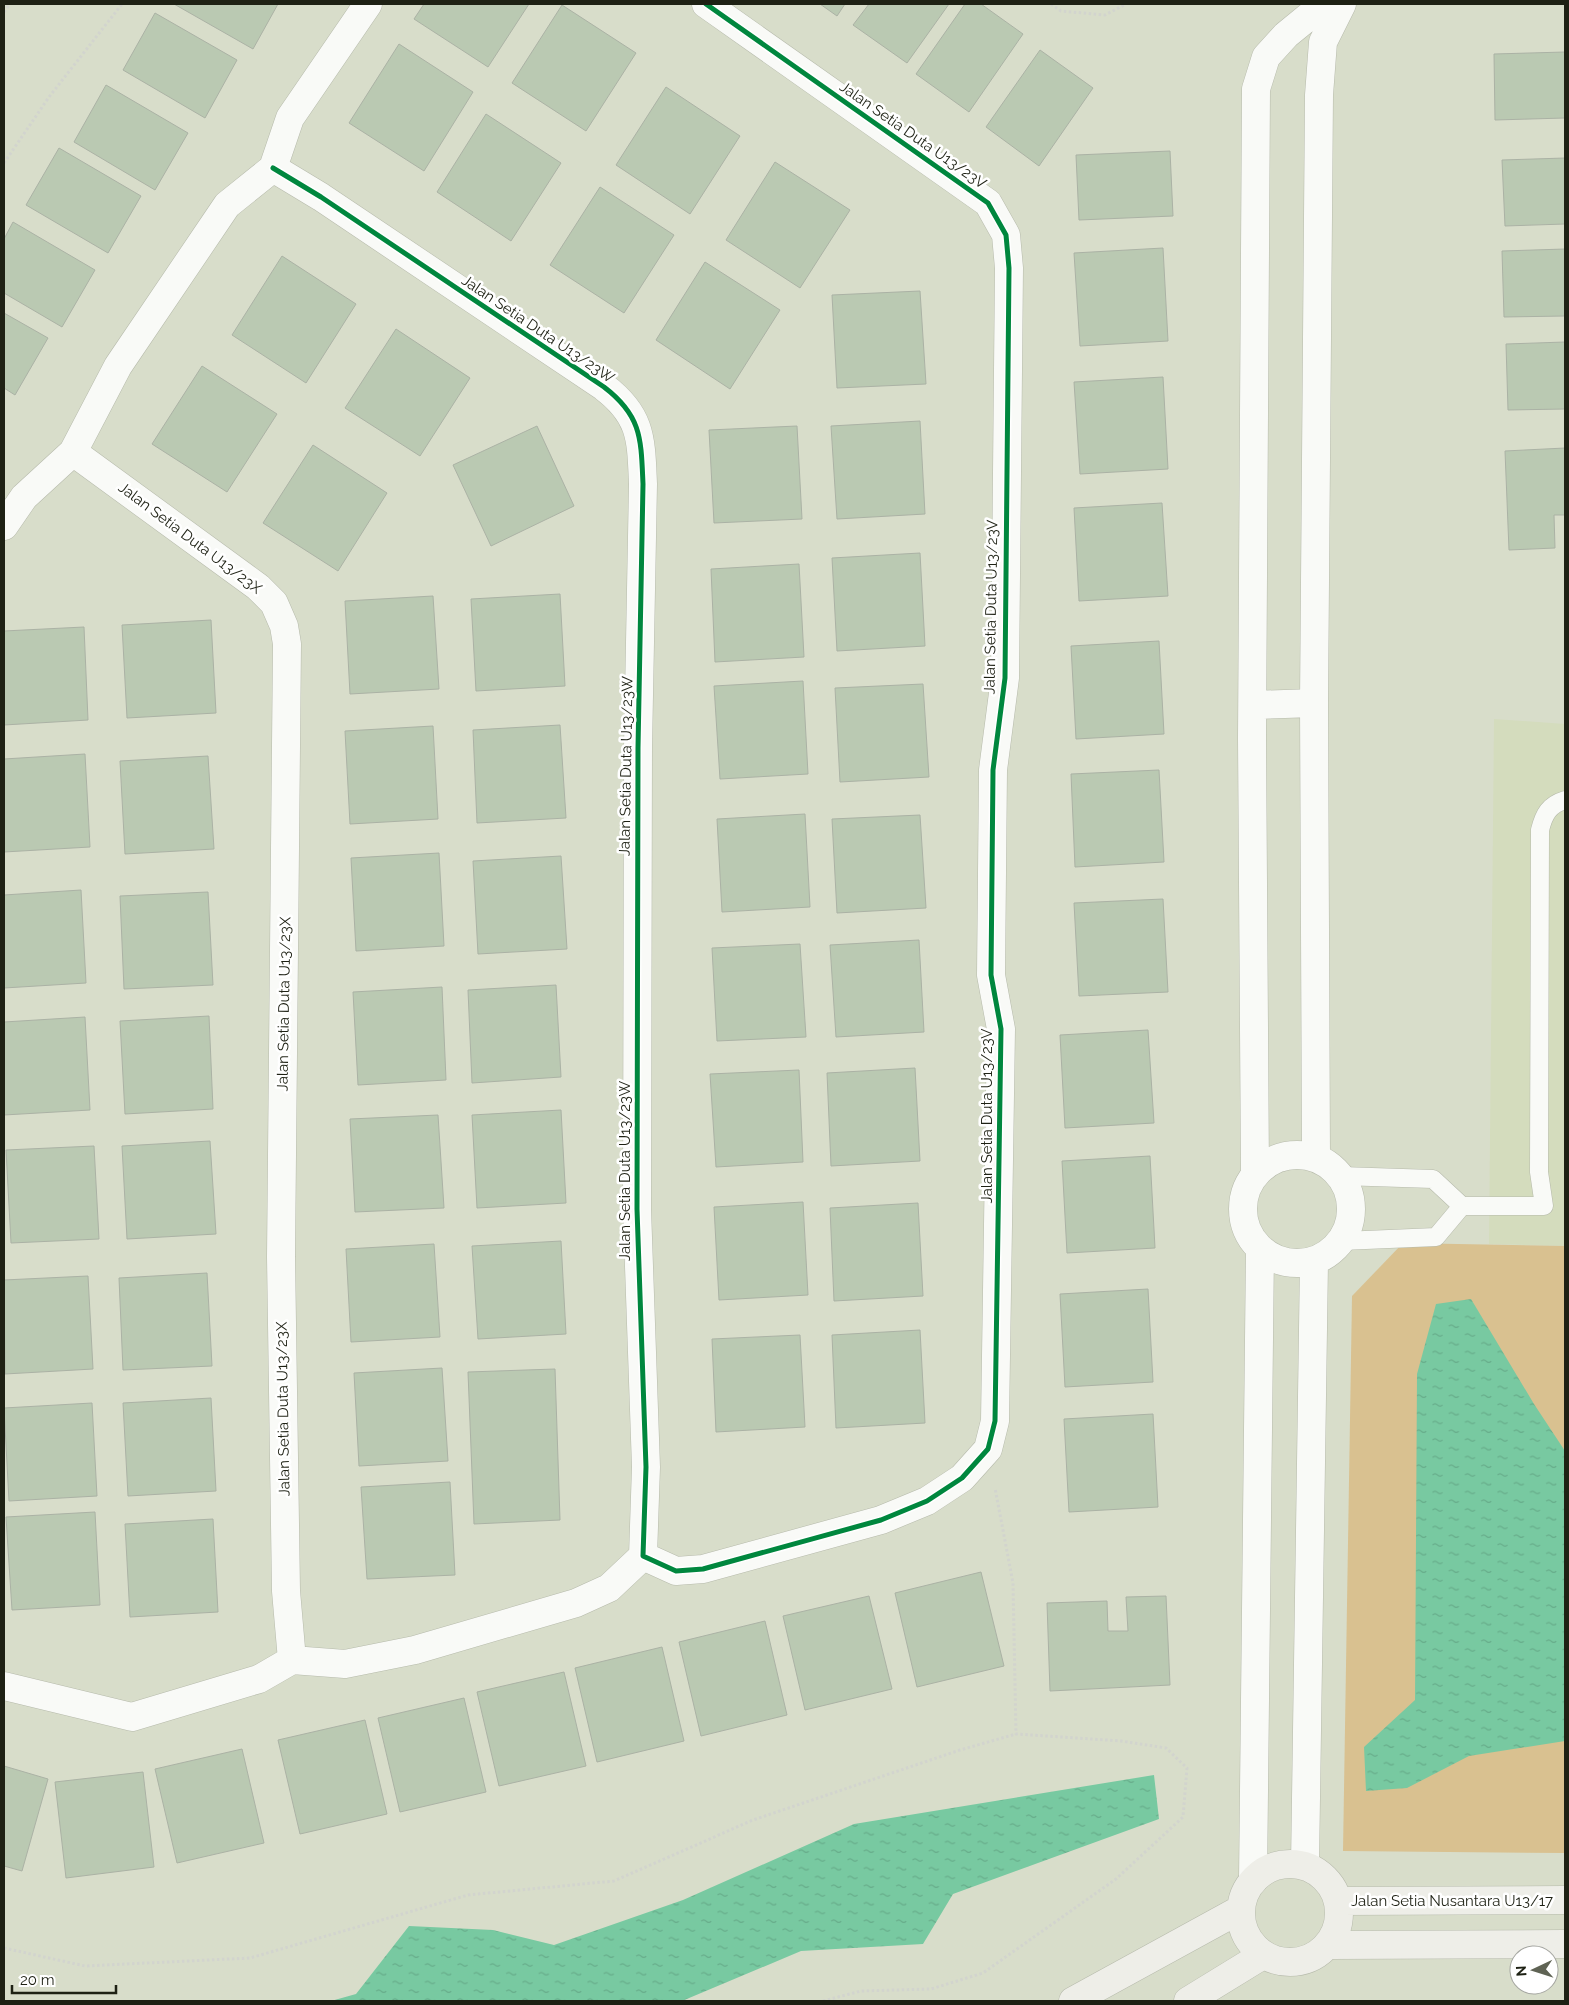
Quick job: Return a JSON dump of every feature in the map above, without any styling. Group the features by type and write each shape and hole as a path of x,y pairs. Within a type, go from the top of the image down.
{"main road":[{"path":"1291,1863 1305,1866 1320,1873 1332,1886 1339,1901 1340,1916 1336,1932 1329,1945 1312,1958 1290,1963 1276,1961 1263,1955 1246,1934 1241,1909 1245,1894 1253,1881 1264,1871 1277,1865 1291,1863"},
{"name":"Jalan Setia Nusantara U13/17","path":"1339,1901 1565,1900"},
{"path":"1073,2001 1241,1909"},
{"path":"1329,1945 1565,1944"},
{"path":"1188,2001 1263,1955"}],"street":[{"path":"4,526 24,497 73,452 118,366 227,205 273,168 290,118 368,4"},
{"name":"Jalan Setia Duta U13/23V","path":"706,4 988,204 1006,235 1009,268 1004,678 993,770 991,975 1002,1029 995,1421 988,1449"},
{"path":"1255,1174 1253,706 1256,89 1266,57 1286,35 1324,4"},
{"path":"1316,1157 1314,704 1319,95 1323,42 1342,4"},
{"name":"Jalan Setia Duta U13/23W","path":"273,168 604,387 622,400 636,421 641,452 643,484 638,758 637,1209 646,1467 643,1556"},
{"name":"Jalan Setia Duta U13/23X","path":"73,452 258,587 274,602 284,626 287,644 287,752 281,1266 286,1581 292,1660"},
{"path":"1253,706 1314,704"},
{"path":"1299,1154 1316,1157 1330,1165 1341,1176 1348,1191 1352,1207 1350,1224 1342,1240 1330,1253 1314,1262 1286,1262 1272,1258 1260,1249 1250,1237 1244,1213 1246,1188 1255,1174 1268,1163 1283,1156 1299,1154"},
{"path":"1253,1881 1260,1249"},
{"path":"1305,1866 1314,1262"},
{"path":"4,1686 132,1717 259,1679 292,1660 346,1664 415,1650 576,1603 608,1588 643,1556 676,1571 704,1570 881,1520 927,1501 962,1478 988,1449"}],"lane":[{"path":"1341,1176 1433,1179 1462,1206 1544,1206 1539,1163 1540,830 1544,813 1558,802 1565,800"},
{"path":"1342,1240 1436,1238 1462,1206"}],"path":[{"path":"4,12 10,4"},
{"path":"4,163 49,97 122,4"},
{"path":"1051,4 1061,11 1105,15 1126,4"},
{"path":"988,1449 1013,1583 1016,1734"},
{"path":"4,1948 85,1966 250,1958 468,1894 614,1881 753,1820 960,1750 1016,1734 1121,1741 1166,1748 1187,1768 1183,1817 1116,1879 983,1973 932,1989 861,1991 823,2001"}],"shaded area":[{"path":"1494,719 1565,724 1565,1246 1489,1244"},
{"path":"1403,1243 1565,1246 1565,1853 1343,1851 1352,1296"}],"water":[{"path":"1471,1299 1534,1404 1565,1451 1565,1741 1469,1756 1407,1788 1366,1791 1364,1747 1415,1700 1417,1374 1436,1304"},
{"path":"1154,1775 1159,1819 953,1894 923,1944 801,1951 682,2001 331,2001 356,1994 409,1926 493,1930 554,1945 683,1900 854,1824"}],"building":[{"path":"174,4 278,4 253,49"},
{"path":"424,4 529,4 488,67 414,19"},
{"path":"820,4 845,4 837,16"},
{"path":"869,4 949,4 907,63 853,25"},
{"path":"965,4 981,4 1023,34 969,112 916,74"},
{"path":"562,5 636,53 586,131 512,83"},
{"path":"155,13 237,60 205,118 123,70"},
{"path":"399,44 473,92 424,171 349,123"},
{"path":"1040,50 1093,88 1039,166 986,127"},
{"path":"1565,52 1565,118 1495,120 1494,54"},
{"path":"106,85 188,133 155,190 74,142"},
{"path":"666,87 740,136 690,214 616,165"},
{"path":"486,114 561,163 511,241 437,192"},
{"path":"59,148 141,196 108,253 26,205"},
{"path":"1170,151 1173,216 1079,220 1076,155"},
{"path":"1565,158 1565,224 1505,226 1502,160"},
{"path":"775,162 850,210 800,288 726,240"},
{"path":"600,187 674,235 624,313 550,265"},
{"path":"13,222 95,270 62,327 4,293 4,239"},
{"path":"1163,248 1168,341 1080,346 1074,253"},
{"path":"1565,249 1565,316 1504,317 1502,251"},
{"path":"282,256 356,304 306,383 232,335"},
{"path":"705,262 780,310 730,389 656,340"},
{"path":"920,291 926,384 837,388 832,295"},
{"path":"4,313 48,338 15,395 4,388"},
{"path":"396,329 470,378 420,456 345,408"},
{"path":"1565,342 1565,409 1508,410 1506,344"},
{"path":"202,366 277,414 227,492 152,444"},
{"path":"1163,377 1168,469 1080,474 1074,382"},
{"path":"920,421 925,514 837,519 831,426"},
{"path":"537,426 574,506 491,546 453,465"},
{"path":"797,426 802,519 714,523 709,430"},
{"path":"313,445 387,493 338,571 263,523"},
{"path":"1565,448 1565,515 1554,515 1555,548 1509,550 1505,451"},
{"path":"1162,503 1168,596 1079,601 1074,508"},
{"path":"920,553 925,646 837,651 832,558"},
{"path":"799,564 804,657 715,662 711,569"},
{"path":"560,594 565,686 476,691 471,599"},
{"path":"433,596 439,689 350,694 345,601"},
{"path":"211,620 216,713 127,718 122,625"},
{"path":"84,627 88,720 4,725 4,631"},
{"path":"1159,641 1164,734 1076,739 1071,646"},
{"path":"803,681 808,774 720,779 714,686"},
{"path":"923,684 929,777 840,782 835,688"},
{"path":"560,725 566,818 477,823 473,730"},
{"path":"433,726 438,819 350,824 345,731"},
{"path":"85,754 90,847 4,852 4,759"},
{"path":"208,756 214,849 125,854 120,761"},
{"path":"1159,770 1164,862 1075,867 1071,774"},
{"path":"805,814 810,907 722,912 717,819"},
{"path":"920,815 926,908 837,913 832,819"},
{"path":"439,853 444,946 356,951 351,858"},
{"path":"561,856 567,949 478,954 473,861"},
{"path":"81,890 86,983 4,988 4,895"},
{"path":"208,892 213,985 124,989 120,896"},
{"path":"1163,899 1168,992 1079,996 1074,903"},
{"path":"919,940 924,1032 836,1037 830,945"},
{"path":"800,944 806,1037 717,1041 712,948"},
{"path":"556,985 561,1077 472,1083 468,990"},
{"path":"442,987 446,1080 358,1085 353,992"},
{"path":"209,1016 213,1109 125,1114 120,1021"},
{"path":"85,1017 90,1110 4,1115 4,1022"},
{"path":"1148,1030 1154,1123 1065,1128 1060,1035"},
{"path":"915,1068 920,1161 831,1166 827,1073"},
{"path":"799,1070 803,1162 716,1167 710,1074"},
{"path":"561,1110 566,1203 477,1208 472,1115"},
{"path":"438,1115 444,1208 355,1212 350,1119"},
{"path":"210,1141 216,1234 127,1239 122,1146"},
{"path":"94,1146 99,1239 11,1243 6,1150"},
{"path":"1150,1156 1155,1248 1067,1253 1062,1161"},
{"path":"803,1202 808,1295 719,1300 714,1207"},
{"path":"918,1203 923,1296 834,1301 830,1208"},
{"path":"561,1241 566,1334 478,1339 472,1246"},
{"path":"434,1244 440,1337 351,1342 346,1249"},
{"path":"207,1273 212,1366 123,1370 119,1278"},
{"path":"88,1276 93,1369 5,1374 4,1280"},
{"path":"1148,1289 1153,1382 1065,1387 1060,1294"},
{"path":"920,1330 925,1423 836,1428 832,1335"},
{"path":"800,1335 805,1427 716,1432 712,1339"},
{"path":"442,1368 448,1461 359,1466 354,1373"},
{"path":"555,1369 560,1520 474,1524 468,1372"},
{"path":"211,1398 216,1491 128,1496 123,1403"},
{"path":"92,1403 97,1496 9,1501 4,1408"},
{"path":"1153,1414 1158,1507 1069,1512 1064,1419"},
{"path":"450,1482 455,1575 367,1579 361,1487"},
{"path":"95,1512 100,1605 12,1610 6,1517"},
{"path":"213,1519 218,1612 130,1617 125,1524"},
{"path":"981,1572 1004,1666 917,1687 895,1593"},
{"path":"869,1596 892,1689 805,1710 783,1616"},
{"path":"1166,1596 1170,1685 1050,1691 1047,1603 1107,1601 1108,1631 1128,1631 1126,1597"},
{"path":"765,1621 787,1715 701,1736 679,1642"},
{"path":"662,1647 684,1741 597,1762 575,1668"},
{"path":"564,1672 586,1766 499,1786 477,1692"},
{"path":"464,1698 486,1792 400,1812 378,1718"},
{"path":"365,1720 387,1814 300,1834 278,1740"},
{"path":"242,1749 264,1843 177,1863 155,1769"},
{"path":"4,1766 48,1779 22,1871 4,1866"},
{"path":"143,1772 154,1867 66,1878 55,1782"}],"cycle path":[{"path":"273,168 321,197 604,387 626,408 637,429 640,441 643,484 638,748 637,1209 646,1467 643,1556 676,1571 703,1569 881,1520 927,1501 962,1478 988,1449 995,1421 1001,1029 991,975 993,770 1005,678 1009,268 1006,235 988,203 706,4"}]}
